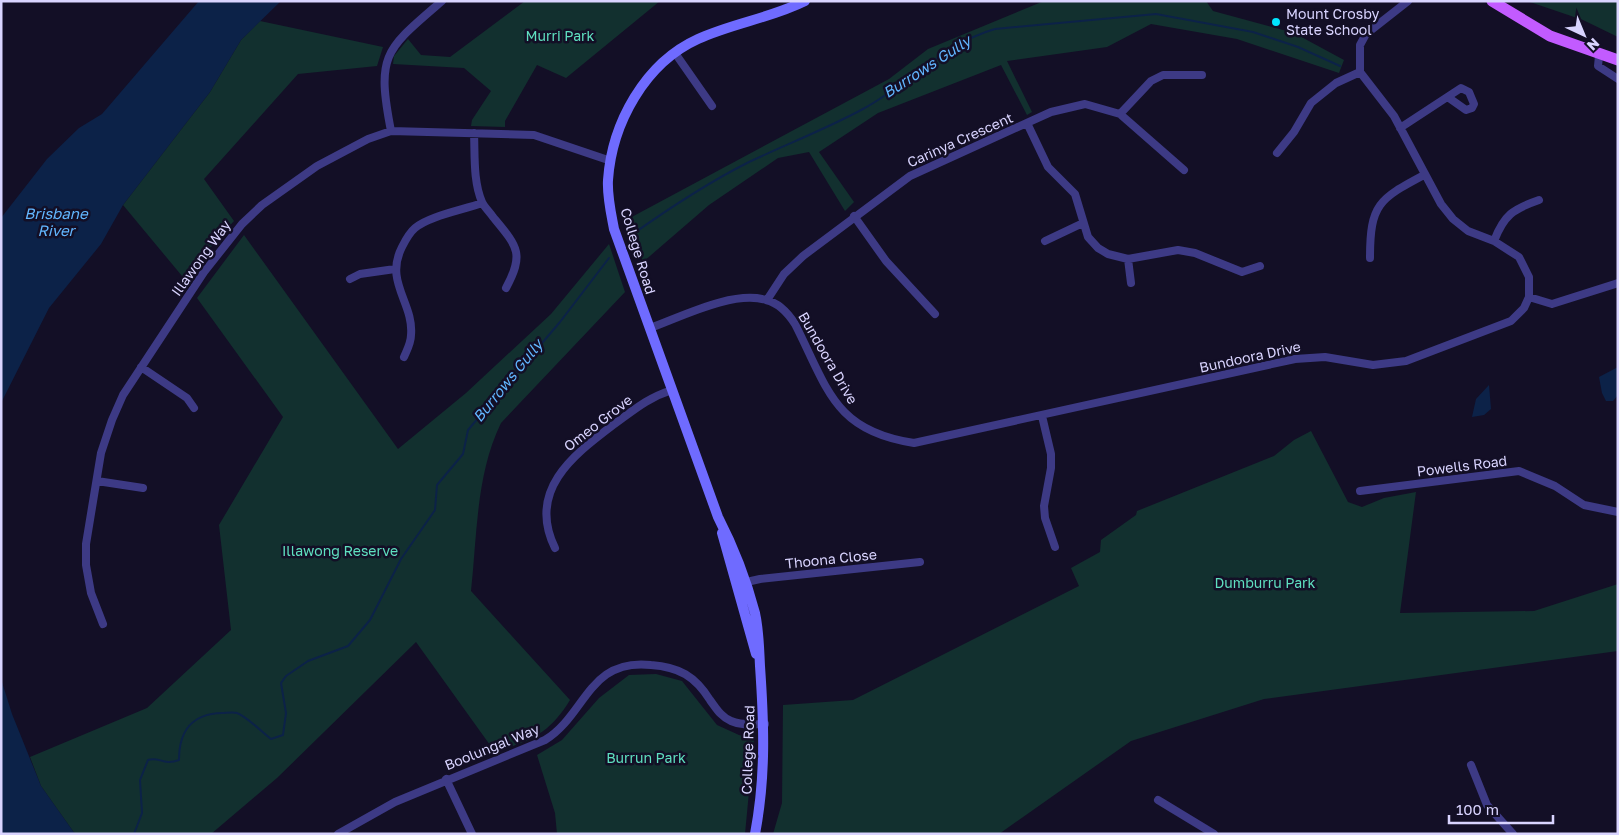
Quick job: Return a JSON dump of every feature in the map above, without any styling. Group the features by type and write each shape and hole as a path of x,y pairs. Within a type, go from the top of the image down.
{"main road":[{"name":"College Road","path":"755,834 760,809 765,724 759,638 741,583 735,550 718,516 614,229 608,180 613,146 632,102 650,76 675,53 696,40 725,28 762,19 805,1"},
{"path":"1492,1 1550,36 1600,56 1618,60"}],"street":[{"path":"391,131 383,82 390,51 401,37 442,1"},
{"path":"1408,1 1366,34 1360,45 1360,72 1400,128 1440,204 1453,219 1468,230 1509,249 1525,266 1529,277 1529,297 1552,304 1618,283"},
{"path":"675,53 712,106"},
{"path":"1600,56 1598,66 1618,79"},
{"path":"1277,153 1294,132 1311,103 1336,83 1360,72"},
{"path":"1120,114 1151,81 1163,75 1202,75"},
{"path":"1400,128 1449,98"},
{"name":"Carinya Crescent","path":"767,300 789,268 854,216 910,176 1051,112 1086,104 1120,114 1184,170"},
{"path":"1027,123 1048,167 1075,194 1081,206 1083,223 1088,237 1098,248 1108,254 1128,259 1178,250 1195,253 1242,272 1260,266"},
{"name":"Illawong Way","path":"103,624 91,593 86,565 86,544 98,481 101,453 112,420 123,395 220,250 262,205 317,166 368,139 391,131 534,135 611,161"},
{"path":"474,133 477,181 482,203 511,239 517,254 516,268 506,288"},
{"path":"1370,258 1372,224 1378,207 1393,192 1424,175"},
{"path":"1494,241 1499,228 1510,213 1520,206 1539,200"},
{"path":"404,357 412,334 395,269 398,254 405,240 415,228 431,220 482,203"},
{"path":"854,216 886,260 935,314"},
{"path":"1045,242 1083,223"},
{"path":"1128,259 1131,283"},
{"path":"350,279 360,274 395,269"},
{"name":"Bundoora Drive","path":"650,328 726,301 744,298 767,300 788,314 831,395 854,422 870,432 914,443 1295,359 1326,357 1373,365 1406,360 1511,321 1524,308 1529,297"},
{"path":"141,367 187,398 194,408"},
{"name":"Omeo Grove","path":"555,548 548,531 547,510 553,485 563,468 577,452 653,396 672,390"},
{"path":"1042,416 1051,454 1051,468 1044,506 1045,518 1055,547"},
{"name":"Powells Road","path":"1360,491 1519,471 1555,486 1584,505 1618,512"},
{"path":"98,481 143,488"},
{"name":"Thoona Close","path":"741,583 760,579 920,562"},
{"name":"Boolungal Way","path":"338,834 395,802 446,779 545,740 560,728 595,682 609,673 630,665 642,664 680,670 693,678 720,714 730,721 744,725 765,724"},
{"path":"1471,765 1488,805 1513,834"},
{"path":"446,779 472,834"},
{"path":"1158,800 1214,834"}],"green space":[{"name":"Murri Park","path":"525,1 660,1 566,78 537,65 505,121 505,127 471,126 472,120 491,91 464,68 393,64 394,56 408,39 421,55 450,57"},
{"path":"1044,1 1206,1 1213,11 1294,33 1344,60 1339,73 1237,39 1151,24 1107,47 1007,61 1032,112 1027,115 1001,65 878,113 819,152 854,202 845,211 809,152 778,158 709,205 643,262 628,219 889,79 928,49"},
{"path":"1527,1 1618,1 1618,37 1583,20"},
{"path":"260,21 383,47 377,66 298,74 204,179 234,221 216,240 187,282 123,205 210,92 241,40"},
{"name":"Illawong Reserve","path":"244,235 398,449 466,393 551,314 609,244 625,292 501,423 493,443 482,484 471,591 570,700 563,711 547,728 519,744 495,752 416,642 277,778 211,834 75,834 41,786 30,757 147,708 231,630 219,525 283,417 197,298"},
{"name":"Dumburru Park","path":"1311,431 1348,502 1362,507 1384,498 1416,492 1400,613 1534,611 1618,584 1618,651 1264,699 1131,741 999,834 773,834 782,803 783,705 853,700 1079,586 1071,568 1100,552 1101,540 1136,515 1137,511 1274,456 1294,440"},
{"name":"Burrun Park","path":"656,674 682,681 717,725 739,735 754,739 745,834 557,834 555,813 537,755 562,740 599,698 629,675"}],"water":[{"name":"Brisbane River","path":"199,1 281,1 241,40 210,92 123,205 101,244 49,308 1,403 1,218 47,159 79,128 102,114"},
{"path":"1618,367 1618,395 1613,401 1606,401 1602,393 1599,377"},
{"path":"1489,385 1491,409 1484,415 1472,417 1476,399"},
{"path":"1,679 12,714 41,786 75,834 1,834"}],"waterway":[{"name":"Burrows Gully","path":"630,236 673,206 718,179 749,162 863,109 943,54 977,35 995,29 1156,14 1253,32 1298,47 1340,66"},
{"name":"Burrows Gully","path":"134,834 142,813 140,780 148,760 155,759 165,762 179,760 184,733 195,721 211,714 235,713 245,717 271,739 283,735 286,713 281,683 286,676 308,661 348,646 370,620 401,559 435,510 437,485 463,454 468,430 560,322 609,258"}],"place":[{"name":"Mount Crosby State School","path":"1276,22"}]}
